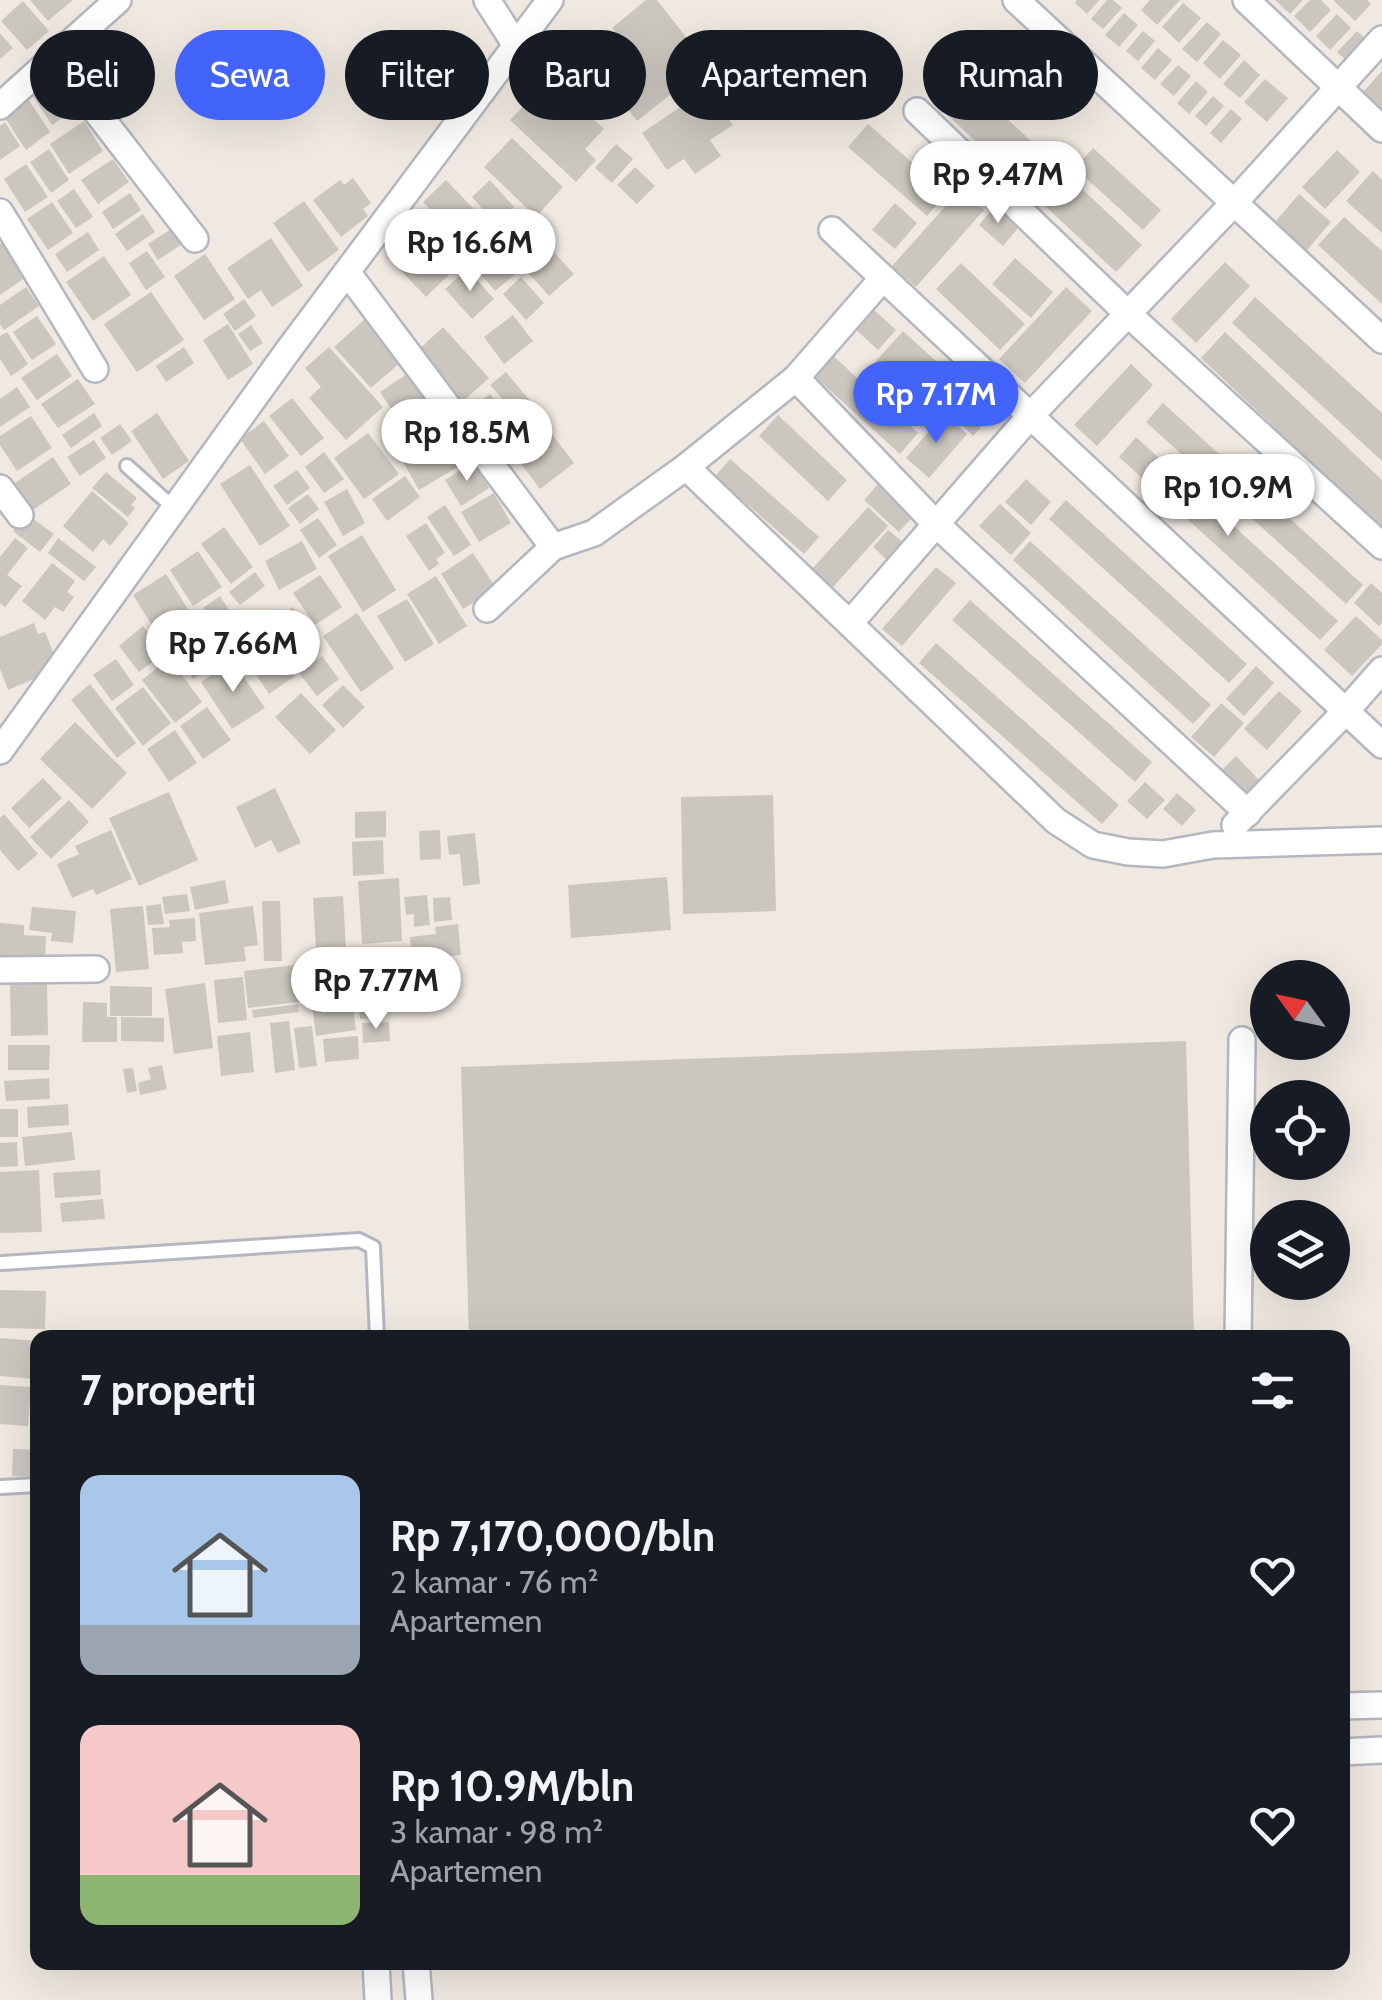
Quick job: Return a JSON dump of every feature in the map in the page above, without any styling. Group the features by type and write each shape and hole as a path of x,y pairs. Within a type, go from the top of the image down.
{"street":[{"path":"487,0 509,36"},
{"path":"528,30 550,0"},
{"path":"1016,0 1382,340"},
{"path":"1246,0 1382,129"},
{"path":"78,30 101,5"},
{"path":"851,622 1031,416 1382,40"},
{"path":"0,750 347,272 509,56"},
{"path":"0,106 30,78"},
{"path":"916,110 1126,313 1382,546"},
{"path":"103,120 195,239"},
{"path":"0,212 95,369"},
{"path":"832,230 1382,745"},
{"path":"347,272 553,548"},
{"path":"487,608 553,548 594,533 686,467 796,378 883,278"},
{"path":"796,378 936,524 1248,813"},
{"path":"686,467 1056,822 1093,845 1163,854 1213,845 1382,840"},
{"path":"0,488 20,515"},
{"path":"1213,845 1382,670"},
{"path":"0,970 96,969"},
{"path":"1238,1330 1242,1040"},
{"path":"1350,1706 1382,1705"},
{"path":"1350,1752 1382,1750"},
{"path":"376,1970 378,2000"},
{"path":"416,1970 418,2000"}],"lane":[{"path":"127,466 175,509"},
{"path":"2,1263 359,1240 373,1248 377,1330"},
{"path":"0,1487 30,1485"}],"building":[{"path":"30,0 73,0 48,21"},
{"path":"646,0 657,0 681,30 666,30 666,98 646,114 646,30 612,28"},
{"path":"1099,0 1087,14 1075,3"},
{"path":"1107,0 1122,8 1103,29 1091,19"},
{"path":"1150,0 1180,0 1157,25 1141,10"},
{"path":"1275,0 1303,0 1290,14"},
{"path":"1310,0 1321,0 1331,10 1310,32 1294,16"},
{"path":"1333,0 1367,0 1371,4 1355,21"},
{"path":"23,1 48,30 30,30 27,50 1,21"},
{"path":"1183,3 1201,18 1179,43 1162,27"},
{"path":"1124,13 1138,25 1119,47 1105,35"},
{"path":"1337,14 1351,28 1330,50 1316,36"},
{"path":"1207,22 1221,34 1197,62 1182,49"},
{"path":"1143,31 1155,41 1138,61 1126,51"},
{"path":"1357,31 1370,43 1350,64 1337,52"},
{"path":"0,33 13,48 0,59"},
{"path":"1223,40 1241,55 1220,79 1203,63"},
{"path":"1158,48 1172,60 1155,80 1141,68"},
{"path":"1244,60 1260,75 1240,98 1223,84"},
{"path":"1178,65 1191,76 1174,96 1160,84"},
{"path":"1382,71 1382,109 1363,92"},
{"path":"1265,79 1288,98 1267,122 1244,102"},
{"path":"1196,81 1208,92 1189,114 1177,103"},
{"path":"1213,96 1224,106 1206,126 1195,116"},
{"path":"28,99 30,120 42,120 50,132 26,150 3,115"},
{"path":"1231,109 1242,119 1221,143 1210,133"},
{"path":"666,117 666,120 730,120 733,125 710,140 721,156 695,174 684,159 667,170 642,133"},
{"path":"510,120 594,120 604,129 585,149 596,160 576,182"},
{"path":"953,120 1008,120 1142,245 1116,272"},
{"path":"84,121 103,151 69,174 50,144"},
{"path":"5,122 20,146 0,160 0,126"},
{"path":"868,124 947,193 927,216 848,147"},
{"path":"512,138 563,187 536,217 484,167"},
{"path":"616,144 633,159 612,183 595,168"},
{"path":"1093,148 1161,210 1143,230 1075,168"},
{"path":"49,149 69,180 51,193 30,162"},
{"path":"1337,150 1360,172 1325,209 1302,187"},
{"path":"113,159 129,182 98,204 81,180"},
{"path":"26,164 48,197 25,212 4,179"},
{"path":"635,167 655,186 637,204 617,185"},
{"path":"1373,171 1382,180 1382,233 1346,201"},
{"path":"353,178 371,203 363,209 368,216 341,237 313,200 340,180 344,185"},
{"path":"446,180 491,227 468,249 423,202"},
{"path":"490,180 514,207 496,224 472,197"},
{"path":"74,189 93,217 76,228 57,201"},
{"path":"961,189 984,210 916,287 892,266"},
{"path":"130,193 141,210 113,229 102,212"},
{"path":"1299,194 1331,222 1302,256 1270,228"},
{"path":"304,201 339,250 308,272 273,223"},
{"path":"52,202 73,233 48,250 27,219"},
{"path":"895,203 917,223 895,249 872,230"},
{"path":"994,207 1018,228 1003,246 979,225"},
{"path":"521,212 546,242 522,263 497,234"},
{"path":"143,214 155,232 127,251 115,234"},
{"path":"1344,217 1382,251 1382,304 1318,245"},
{"path":"422,226 459,265 426,297 389,258"},
{"path":"171,229 182,244 158,260 148,244"},
{"path":"88,232 99,250 67,272 55,254"},
{"path":"271,238 303,286 272,307 261,290 248,299 227,268"},
{"path":"491,239 518,272 495,291 468,259"},
{"path":"5,240 29,275 0,295 0,244"},
{"path":"550,248 574,274 549,296 526,270"},
{"path":"147,251 165,277 146,290 129,263"},
{"path":"205,254 235,299 204,320 174,276"},
{"path":"104,256 131,295 93,321 66,282"},
{"path":"1015,258 1053,292 1031,318 992,284"},
{"path":"1225,262 1250,286 1196,343 1171,319"},
{"path":"961,263 1025,324 1000,350 936,289"},
{"path":"467,269 494,299 472,319 445,289"},
{"path":"521,277 544,303 526,320 503,294"},
{"path":"26,287 39,306 4,330 0,324 0,305"},
{"path":"1066,287 1092,311 1025,383 999,359"},
{"path":"151,292 184,340 137,372 104,324"},
{"path":"1255,297 1382,413 1382,461 1232,323"},
{"path":"244,299 256,316 235,331 223,314"},
{"path":"872,308 896,330 878,350 854,328"},
{"path":"513,315 533,341 504,364 484,337"},
{"path":"37,316 56,344 32,360 13,332"},
{"path":"365,319 402,361 371,388 334,347"},
{"path":"228,324 253,364 228,380 203,340"},
{"path":"251,325 263,343 250,351 238,334"},
{"path":"443,327 489,378 460,404 415,353"},
{"path":"903,331 963,386 947,404 908,368 887,392 866,372"},
{"path":"7,332 28,364 11,376 0,359 0,336"},
{"path":"1225,332 1382,480 1382,529 1201,358"},
{"path":"184,347 194,363 166,382 156,366"},
{"path":"329,347 383,407 346,440 309,398 321,387 305,368"},
{"path":"57,354 72,376 37,400 21,378"},
{"path":"831,354 918,433 900,454 813,375"},
{"path":"1131,364 1153,385 1097,446 1074,425"},
{"path":"413,370 438,409 405,430 380,392"},
{"path":"506,372 537,409 522,421 490,385"},
{"path":"78,379 95,404 58,428 41,404"},
{"path":"910,379 941,407 925,426 893,398"},
{"path":"17,387 30,407 0,427 0,399"},
{"path":"490,394 520,432 503,445 473,407"},
{"path":"292,398 324,438 301,456 269,416"},
{"path":"971,403 988,419 973,436 956,419"},
{"path":"1163,403 1363,585 1346,604 1146,422"},
{"path":"94,413 102,426 71,448 62,435"},
{"path":"157,413 189,461 163,479 131,431"},
{"path":"944,414 967,434 929,478 906,458"},
{"path":"778,415 847,480 828,501 759,436"},
{"path":"31,416 52,448 17,471 0,445 0,436"},
{"path":"440,417 466,462 419,490 393,444"},
{"path":"264,421 289,456 265,474 240,439"},
{"path":"120,424 132,441 112,455 100,438"},
{"path":"545,425 574,463 540,489 511,450"},
{"path":"368,433 399,474 364,499 334,458"},
{"path":"1136,437 1338,621 1320,640 1119,457"},
{"path":"94,440 106,458 80,476 67,457"},
{"path":"324,452 344,479 324,493 305,467"},
{"path":"53,457 71,484 30,512 12,485"},
{"path":"730,459 819,537 804,554 715,476"},
{"path":"474,462 489,488 461,506 445,480"},
{"path":"250,465 290,526 260,546 220,484"},
{"path":"297,470 310,488 287,505 273,486"},
{"path":"106,472 137,498 128,517 92,488"},
{"path":"405,476 420,497 387,521 372,499"},
{"path":"1026,479 1051,502 1031,525 1005,502"},
{"path":"880,482 915,514 899,532 864,500"},
{"path":"347,489 365,523 343,536 324,502"},
{"path":"92,491 129,523 110,546 103,539 93,552 63,526"},
{"path":"494,493 511,523 479,542 461,512"},
{"path":"308,494 319,509 300,524 288,508"},
{"path":"1066,500 1247,664 1229,683 1049,519"},
{"path":"1000,504 1031,533 1011,555 979,526"},
{"path":"445,505 471,545 454,556 427,517"},
{"path":"868,507 888,526 833,587 812,569"},
{"path":"25,513 54,534 40,552 13,531"},
{"path":"318,518 337,545 319,558 300,530"},
{"path":"426,523 445,553 429,571 406,536"},
{"path":"224,527 253,567 231,584 201,544"},
{"path":"888,530 903,542 887,560 873,547"},
{"path":"362,535 396,590 363,612 328,556"},
{"path":"15,538 28,548 7,575 22,586 5,607 0,603 0,557"},
{"path":"58,538 96,567 84,581 48,553"},
{"path":"302,541 317,569 279,590 265,561"},
{"path":"1030,541 1211,705 1193,724 1013,560"},
{"path":"198,551 222,587 193,606 170,570"},
{"path":"473,553 496,588 463,609 441,574"},
{"path":"52,563 75,581 67,592 74,597 63,612 55,607 45,620 22,601"},
{"path":"936,567 956,583 902,646 882,629"},
{"path":"255,572 265,586 240,605 229,592"},
{"path":"166,574 191,614 158,635 133,595"},
{"path":"320,575 342,607 315,625 293,593"},
{"path":"436,576 467,626 439,644 407,594"},
{"path":"1371,583 1382,593 1379,626 1354,603"},
{"path":"220,596 236,621 220,632 203,608"},
{"path":"407,599 434,644 405,662 377,616"},
{"path":"970,600 1152,762 1135,782 952,620"},
{"path":"293,607 321,650 297,665 270,622"},
{"path":"357,613 394,668 361,692 323,636"},
{"path":"199,615 227,654 193,679 165,640"},
{"path":"1356,616 1382,644 1352,676 1324,650"},
{"path":"34,623 38,634 45,632 56,659 53,671 8,690 0,669 0,637"},
{"path":"143,626 164,653 139,672 119,646"},
{"path":"936,643 1119,805 1102,824 919,663"},
{"path":"274,644 295,676 269,694 248,662"},
{"path":"322,656 339,679 317,696 299,673"},
{"path":"169,658 202,702 175,723 142,680"},
{"path":"116,659 134,685 112,701 93,675"},
{"path":"233,661 265,708 232,729 201,682"},
{"path":"1256,666 1274,683 1244,716 1226,699"},
{"path":"90,684 136,743 117,758 71,700"},
{"path":"343,685 365,707 343,728 322,705"},
{"path":"143,687 171,723 143,746 115,708"},
{"path":"1279,691 1302,711 1267,750 1244,729"},
{"path":"301,693 336,730 310,754 275,717"},
{"path":"1221,703 1244,723 1214,757 1191,737"},
{"path":"207,707 231,740 203,759 180,726"},
{"path":"75,722 127,773 92,809 40,759"},
{"path":"175,730 197,763 169,782 147,749"},
{"path":"1236,756 1263,784 1246,801 1219,773"},
{"path":"43,778 62,798 29,828 11,808"},
{"path":"1145,782 1165,800 1147,819 1127,801"},
{"path":"275,788 301,843 278,853 271,840 255,848 236,807"},
{"path":"169,792 198,860 139,886 109,818"},
{"path":"1177,793 1196,810 1182,826 1163,809"},
{"path":"773,795 776,911 683,914 681,797"},
{"path":"69,800 89,822 51,859 30,837"},
{"path":"386,811 386,837 355,838 355,812"},
{"path":"4,814 38,854 18,871 0,850 0,818"},
{"path":"111,830 132,879 96,895 93,889 72,898 57,864 79,854 75,846"},
{"path":"440,830 441,859 420,860 419,831"},
{"path":"475,833 480,884 463,886 460,854 449,855 447,836"},
{"path":"383,840 384,874 353,876 352,842"},
{"path":"667,877 671,930 571,938 568,885"},
{"path":"399,878 402,941 362,944 358,881"},
{"path":"225,880 229,903 195,910 190,887"},
{"path":"187,894 190,911 165,914 162,897"},
{"path":"427,895 430,925 414,927 414,914 406,915 404,897"},
{"path":"343,896 346,948 316,950 313,898"},
{"path":"450,897 452,920 434,922 433,898"},
{"path":"262,901 280,901 282,961 264,961"},
{"path":"161,904 164,924 148,925 146,906"},
{"path":"143,906 149,969 116,972 110,909"},
{"path":"253,906 258,945 244,947 246,961 205,965 199,913"},
{"path":"32,907 76,911 73,943 51,941 52,933 29,930"},
{"path":"195,918 196,941 182,942 183,953 154,955 152,928 170,927 169,920"},
{"path":"0,923 24,925 24,935 46,936 45,964 0,962"},
{"path":"458,924 461,955 412,961 410,937 436,934 435,927"},
{"path":"403,948 411,971 420,970 423,985 409,987 409,983 354,991 349,956"},
{"path":"304,964 307,995 299,996 300,1002 248,1008 244,971"},
{"path":"243,977 247,1020 218,1023 214,980"},
{"path":"47,982 48,1035 11,1036 10,983"},
{"path":"205,983 213,1048 174,1054 165,989"},
{"path":"110,986 152,987 152,1016 110,1016"},
{"path":"382,990 384,1017 360,1019 358,992"},
{"path":"351,993 356,1030 316,1036 311,998"},
{"path":"83,1002 107,1003 107,1017 117,1017 117,1042 82,1042"},
{"path":"298,1004 299,1012 253,1018 252,1010"},
{"path":"121,1017 164,1018 164,1042 121,1041"},
{"path":"289,1021 295,1070 275,1073 270,1023"},
{"path":"389,1022 390,1041 363,1043 362,1023"},
{"path":"312,1026 317,1066 299,1068 294,1028"},
{"path":"250,1032 254,1072 221,1076 217,1036"},
{"path":"358,1036 359,1059 325,1062 323,1039"},
{"path":"1186,1041 1194,1330 469,1330 461,1067"},
{"path":"8,1045 50,1045 49,1070 8,1070"},
{"path":"162,1065 167,1089 140,1095 138,1083 151,1079 148,1068"},
{"path":"133,1068 137,1091 127,1093 123,1069"},
{"path":"49,1078 50,1099 6,1101 4,1081"},
{"path":"68,1104 69,1125 28,1128 27,1107"},
{"path":"0,1109 18,1109 18,1137 0,1137"},
{"path":"72,1132 75,1160 25,1166 22,1137"},
{"path":"17,1142 18,1166 0,1167 0,1143"},
{"path":"39,1170 42,1232 0,1233 0,1172"},
{"path":"100,1170 101,1195 55,1198 53,1173"},
{"path":"103,1199 105,1219 62,1222 60,1203"},
{"path":"0,1290 46,1291 45,1329 0,1328"},
{"path":"0,1338 30,1340 30,1379 0,1376"},
{"path":"0,1385 30,1387 28,1426 0,1424"},
{"path":"13,1449 30,1450 30,1477 12,1476"}]}
